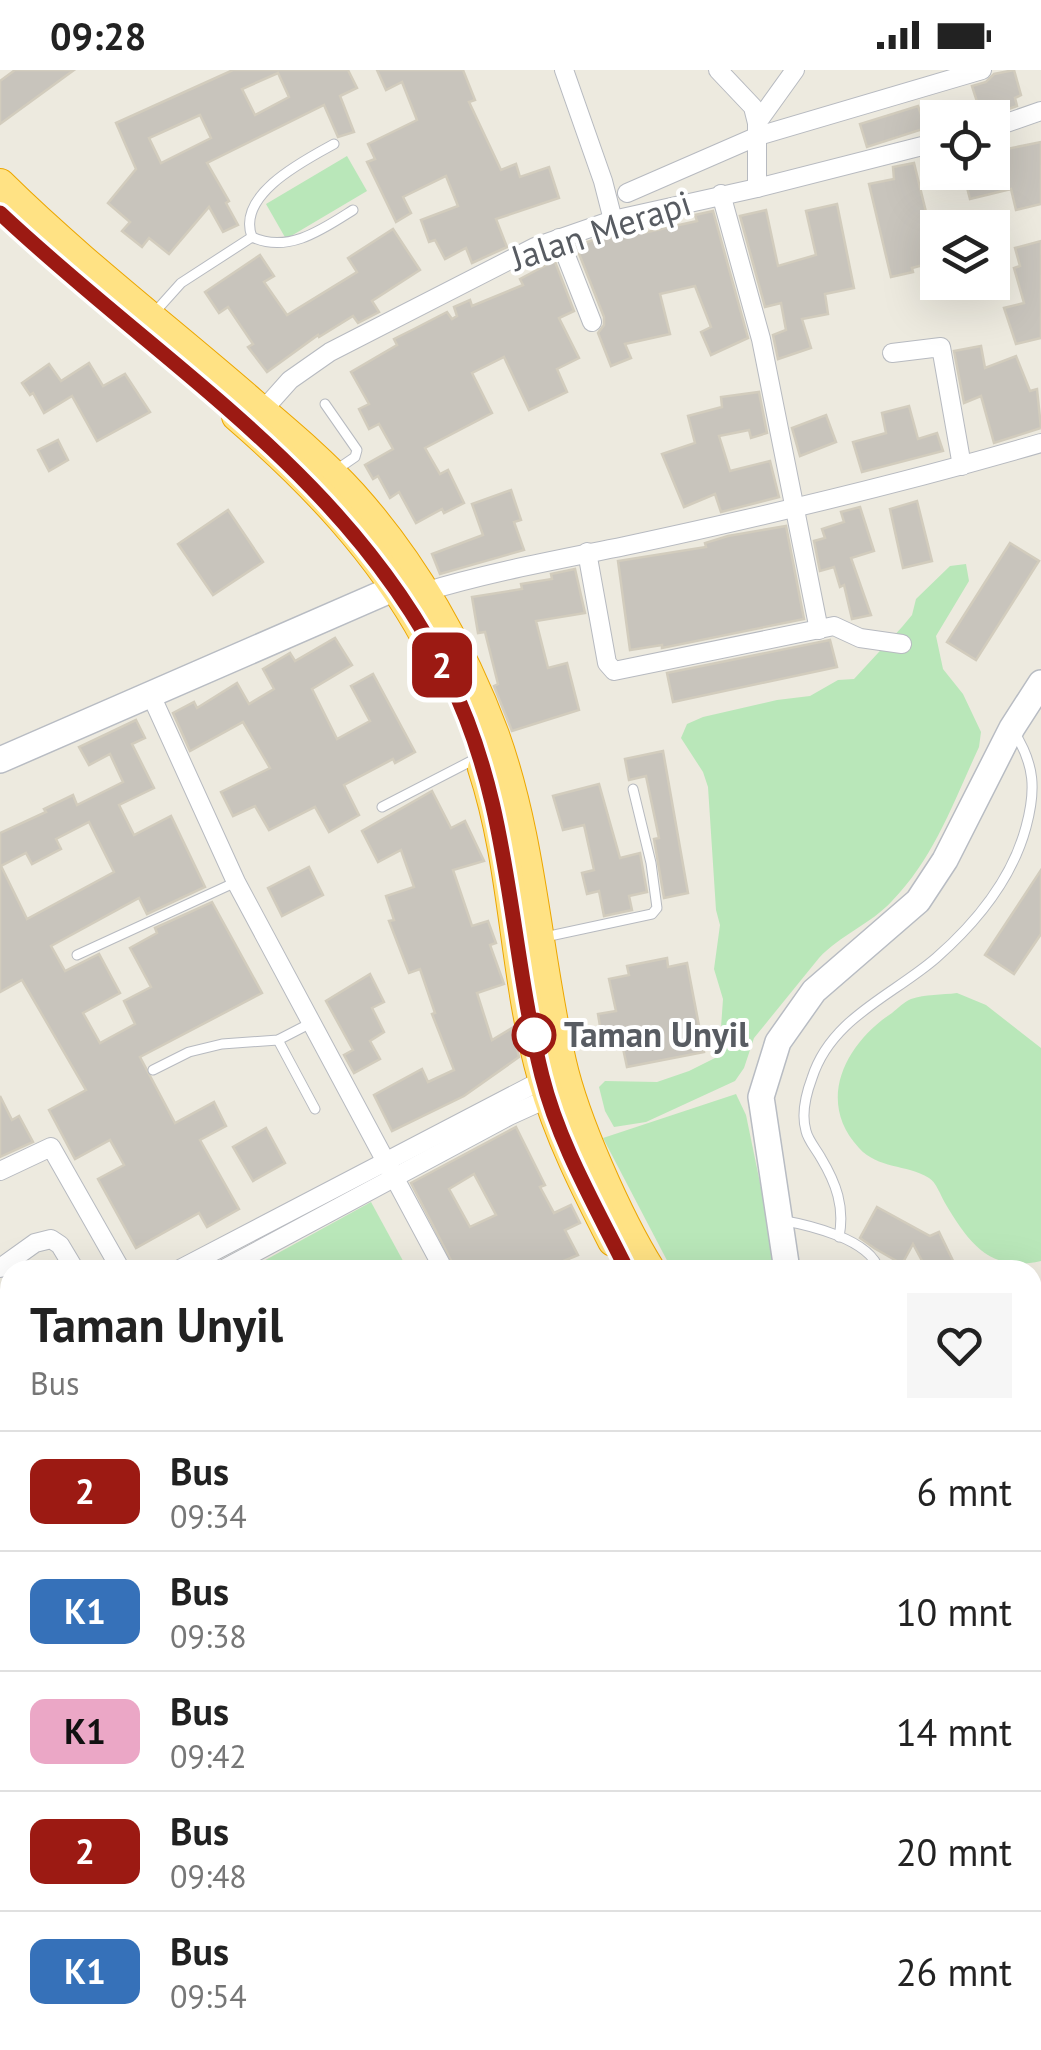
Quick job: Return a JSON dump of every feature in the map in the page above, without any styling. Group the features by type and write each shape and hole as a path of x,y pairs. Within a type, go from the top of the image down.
{"highway":[{"path":"0,184 144,325"},
{"path":"0,213 144,325 256,419 323,482 352,496 467,671 494,735 525,844 528,939"},
{"path":"412,587 480,757 528,939 574,1164 623,1260"},
{"path":"556,1084 590,1145 644,1260"}],"main road":[{"path":"0,760 150,693 412,587"},
{"path":"785,1260 761,1097 778,1042 814,991 918,902 946,860 1012,728 1041,683"}],"street":[{"path":"564,70 613,220"},
{"path":"718,70 754,107 758,129 757,188"},
{"path":"758,129 796,70"},
{"path":"627,193 758,129 982,70"},
{"path":"1010,121 1041,110"},
{"name":"Jalan Merapi","path":"256,419 290,380 330,352 493,266 558,238 613,220 920,147"},
{"path":"721,194 761,338 819,630"},
{"path":"558,238 592,322"},
{"path":"892,353 941,347 962,466"},
{"path":"412,587 793,507 1041,444"},
{"path":"587,552 607,663 614,672 837,627 857,638 902,644"},
{"path":"150,693 236,882 439,1260"},
{"path":"201,1260 310,1212 556,1084"},
{"path":"0,1171 52,1147 115,1260"},
{"path":"237,1260 310,1212"},
{"path":"11,1260 35,1243 51,1239 69,1260"}],"lane":[{"path":"252,238 248,217 254,205 276,181 334,144"},
{"path":"252,238 264,243 298,240 353,210"},
{"path":"144,325 181,283 252,238"},
{"path":"323,482 357,450 325,404"},
{"path":"839,1237 843,1216 833,1177 806,1132 804,1112 812,1074 840,1029 936,958 981,912 1005,880 1034,796 1028,754 1012,728"},
{"path":"382,807 480,757"},
{"path":"528,939 652,914 657,908 651,863 633,789"},
{"path":"76,955 236,882"},
{"path":"154,1070 188,1052 222,1044 278,1040 311,1023"},
{"path":"278,1040 315,1108"},
{"path":"778,1220 805,1224 839,1237 870,1253 873,1260"}],"green space":[{"path":"347,156 367,191 286,239 266,204"},
{"path":"966,564 969,581 936,636 943,669 963,694 981,732 979,747 920,866 884,909 819,958 754,1038 735,1081 646,1122 614,1127 599,1087 605,1081 657,1082 719,1056 723,999 714,969 720,925 708,787 681,738 687,724 777,700 810,696 838,680 854,679 912,615 916,599 950,566"},
{"path":"957,993 986,1005 1041,1048 1041,1260 1000,1260 983,1252 963,1231 932,1180 867,1155 846,1130 838,1093 850,1057 861,1040 903,1003 928,995"},
{"name":"Taman Unyil","path":"736,1094 746,1115 776,1260 667,1260 603,1138"},
{"path":"371,1202 403,1260 265,1260"}],"building":[{"path":"15,70 74,70 0,124 0,81"},
{"path":"233,70 348,70 357,88 340,96 354,132 338,137 324,105 207,163 238,225 223,232 209,207 169,254 149,238 142,247 122,231 130,222 108,203 136,169 116,123","holes":["278,73 289,97 255,115 242,89","200,115 211,138 161,163 149,138"]},
{"path":"377,70 463,70 475,100 469,102 501,170 516,164 520,177 549,167 559,198 496,219 507,247 472,263 466,248 445,259 435,240 429,242 421,220 458,206 446,176 403,197 411,213 396,222 367,162 375,159 368,144 417,120 402,82 386,90"},
{"path":"1014,70 1021,95 1015,98 1017,106 1010,109 1010,100 976,100 972,86 986,82 994,74"},
{"path":"918,106 920,112 920,130 867,147 860,124"},
{"path":"1041,142 1041,204 1016,210 1010,189 1010,148"},
{"path":"914,163 926,210 920,210 920,266 912,268 913,272 891,277 869,184 894,179 893,167"},
{"path":"968,190 1007,190 970,199"},
{"path":"837,204 854,288 825,294 828,314 802,319 811,348 778,359 773,335 786,330 781,303 765,307 740,216 766,210 778,266 816,255 806,211"},
{"path":"713,211 748,338 711,355 701,332 711,327 695,286 660,294 670,334 625,344 631,358 611,366 598,333 604,317 576,246 610,234 611,237 642,229 643,233 697,221 695,215"},
{"path":"393,229 420,270 372,301 379,312 358,323 353,316 318,335 267,372 248,347 253,344 228,307 219,313 205,292 260,255 274,276 264,282 287,315 357,272 348,258"},
{"path":"1041,241 1041,338 1016,344 1004,308 1024,303 1014,268 1020,266 1015,248"},
{"path":"552,254 574,311 559,318 579,358 557,369 567,392 529,410 504,357 472,373 492,413 425,448 440,474 448,470 464,503 416,523 399,492 390,498 378,476 373,479 365,465 393,449 379,424 369,429 359,409 369,404 351,372 397,345 394,339 447,312 452,319 457,316 454,307 470,300 472,306 523,285 520,279 550,263 546,256"},
{"path":"981,346 985,368 1016,356 1030,391 1037,389 1041,428 994,443 981,396 964,403 954,351"},
{"path":"89,363 103,386 125,374 150,412 97,441 72,396 44,413 22,383 49,364 61,381"},
{"path":"759,392 767,433 751,438 749,430 719,436 730,471 770,461 779,497 721,512 715,494 684,507 662,454 695,443 688,416 722,407 721,397"},
{"path":"909,406 918,439 937,433 943,451 862,472 853,442 886,433 882,413"},
{"path":"826,415 836,442 800,456 792,428"},
{"path":"58,440 68,460 49,471 38,450"},
{"path":"511,490 521,520 514,522 524,550 440,574 432,554 483,535 472,504"},
{"path":"917,501 932,561 903,568 890,509"},
{"path":"860,507 874,551 851,558 871,615 852,619 844,585 840,587 834,567 820,571 814,541 825,538 822,529 844,522 841,512"},
{"path":"228,510 263,562 213,595 178,544"},
{"path":"786,526 804,619 662,648 630,650 618,561 706,547 705,543 728,536"},
{"path":"1010,543 1039,561 976,660 947,642"},
{"path":"575,569 585,613 536,621 548,668 567,663 579,710 512,731 494,686 498,684 485,632 478,633 472,597 522,589 521,584 552,579 551,574"},
{"path":"335,638 352,665 312,689 337,739 370,721 351,686 373,674 415,752 344,785 359,815 329,832 315,807 269,830 255,806 233,816 221,792 270,768 243,722 190,751 173,713 194,702 197,708 237,683 249,704 274,689 263,669 290,653 295,661"},
{"path":"830,640 837,667 673,702 667,673"},
{"path":"136,720 145,738 132,744 154,788 119,805 134,835 171,816 205,887 147,914 139,898 51,946 65,971 99,954 120,993 83,1013 100,1043 135,1024 124,1001 151,987 130,948 157,933 155,928 212,902 262,993 140,1057 175,1123 214,1102 226,1126 200,1140 239,1209 207,1227 199,1213 136,1248 98,1179 124,1165 110,1140 75,1159 49,1110 86,1090 22,980 0,992 0,833 73,795 77,805 123,782 110,754 89,765 79,747","holes":["89,822 114,872 27,919 1,866 26,853 32,864 61,849 56,839"]},
{"path":"663,751 688,893 664,898 654,839 659,838 646,776 629,780 625,759"},
{"path":"599,784 620,858 640,853 647,892 629,896 632,910 604,916 599,891 587,894 582,873 594,870 584,825 563,830 553,796"},
{"path":"432,791 451,828 465,821 484,861 453,870 472,926 488,921 496,943 490,945 504,984 477,993 492,1040 512,1028 519,1057 464,1096 392,1131 374,1095 422,1069 428,1082 454,1070 420,969 409,973 389,921 394,920 386,896 414,887 401,850 378,862 362,831"},
{"path":"309,867 323,895 282,916 268,888"},
{"path":"1041,870 1041,934 1014,974 985,955"},
{"path":"667,958 668,967 687,963 704,1052 627,1067 620,1034 602,1038 598,1014 616,1011 609,979 629,975 627,966"},
{"path":"370,974 384,1002 372,1008 384,1032 370,1041 380,1059 354,1073 344,1055 353,1050 326,1001"},
{"path":"0,1096 12,1120 19,1116 33,1142 0,1157"},
{"path":"516,1127 545,1185 540,1187 554,1213 571,1205 580,1223 565,1230 578,1255 566,1260 451,1260 411,1183","holes":["474,1174 496,1215 470,1227 449,1189"]},
{"path":"266,1128 285,1163 253,1181 233,1147"},
{"path":"877,1207 930,1236 939,1232 953,1260 922,1260 913,1244 904,1260 895,1260 860,1238"}],"bus line":[{"name":"2","path":"0,213 252,428 311,484 366,546 414,616 450,680 489,784 504,844 524,983 543,1079 574,1164 622,1260"}],"place":[{"name":"Taman Unyil","path":"534,1035"}]}
